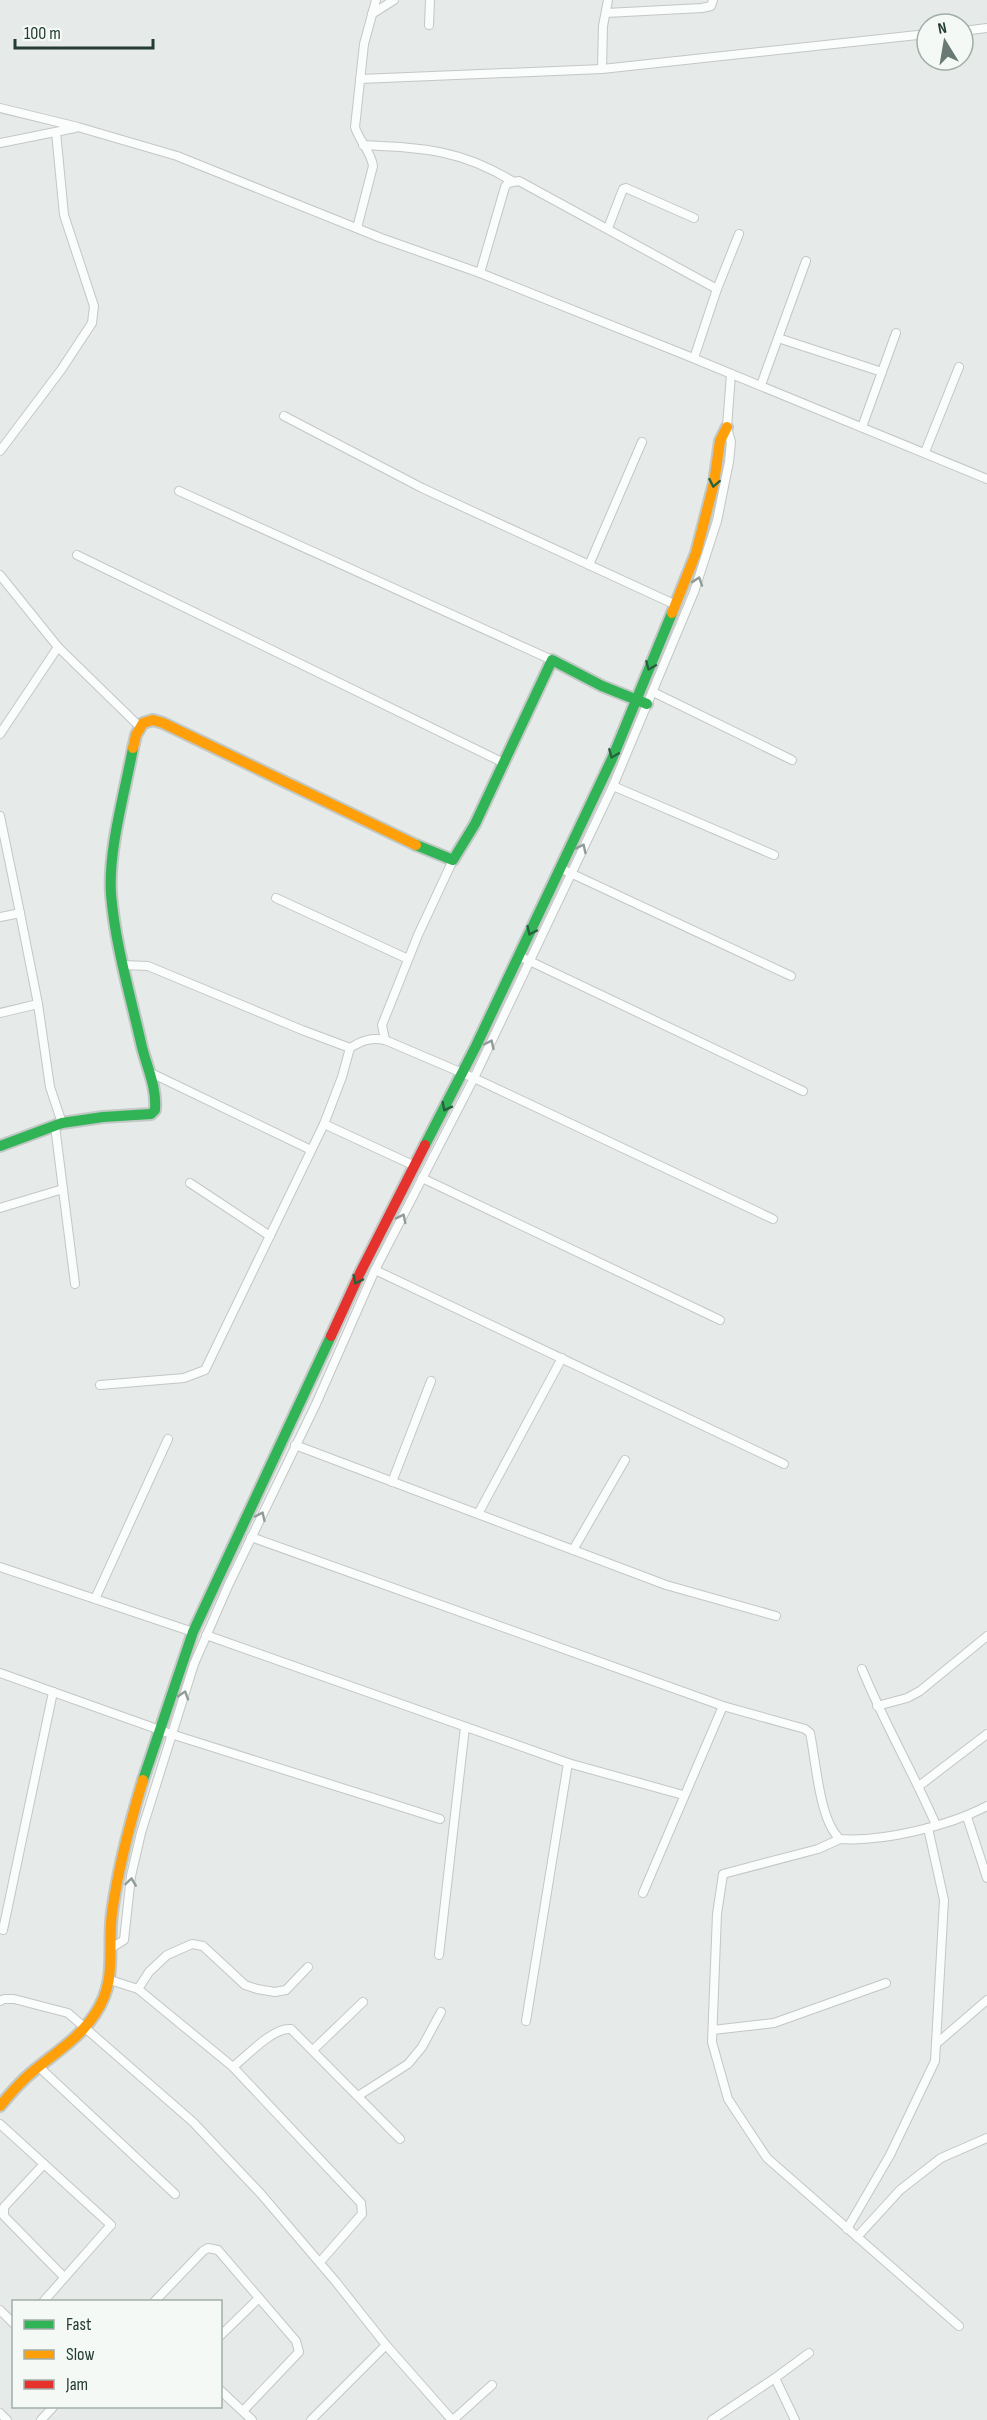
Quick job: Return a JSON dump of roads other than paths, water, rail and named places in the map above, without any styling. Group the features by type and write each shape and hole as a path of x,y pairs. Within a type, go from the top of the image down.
{"street":[{"path":"357,228 373,166 372,158 355,127 361,90 364,44 376,0"},
{"path":"372,14 394,0"},
{"path":"429,25 430,0"},
{"path":"602,69 608,0"},
{"path":"606,13 702,8 711,6 713,0"},
{"path":"360,79 602,69 915,35"},
{"path":"0,108 78,127 177,156 694,358 987,479"},
{"path":"0,143 78,127"},
{"path":"0,451 61,370 92,323 94,316 94,306 64,215 56,132"},
{"path":"363,145 448,152 491,168 512,181 525,183 717,289"},
{"path":"480,273 505,188 507,183 512,181"},
{"path":"608,228 623,189 626,188 694,218"},
{"path":"694,358 717,289 739,234"},
{"path":"761,385 806,261"},
{"path":"862,427 896,333"},
{"path":"778,338 882,372"},
{"path":"925,452 959,367"},
{"path":"113,1947 123,1940 131,1876 141,1833 171,1734 206,1635 375,1270 474,1078 613,786 694,592 717,521 730,448 727,427 731,374"},
{"path":"284,416 422,489 676,605"},
{"path":"0,2106 14,2088 86,2028 109,1990 113,1947 109,1938 112,1906 128,1828 176,1674 216,1581 360,1273 462,1075 612,759 696,553 706,518 720,441 727,427"},
{"path":"589,565 642,442"},
{"path":"179,491 647,704"},
{"path":"77,555 504,763"},
{"path":"0,575 58,647 140,727"},
{"path":"0,734 58,647"},
{"path":"385,1040 382,1025 408,959 453,860 475,824 552,660"},
{"path":"652,692 792,760"},
{"path":"0,1146 58,1125 93,1118 151,1114 155,1110 157,1104 113,915 112,881 114,850 140,727 146,720 153,719 163,723 434,854 453,860"},
{"path":"613,786 774,855"},
{"path":"0,816 38,1004 58,1125 63,1189 75,1284"},
{"path":"560,868 791,976"},
{"path":"276,898 408,959"},
{"path":"0,917 20,913"},
{"path":"519,956 803,1091"},
{"path":"123,965 148,966 350,1048"},
{"path":"0,1013 38,1004"},
{"path":"100,1385 184,1378 205,1370 324,1124 342,1077 350,1048 363,1040 378,1038 385,1040 462,1075 474,1078 773,1219"},
{"path":"149,1072 311,1150"},
{"path":"324,1124 415,1166"},
{"path":"422,1178 720,1320"},
{"path":"190,1183 270,1236"},
{"path":"0,1208 63,1189"},
{"path":"375,1270 784,1464"},
{"path":"478,1514 562,1358"},
{"path":"392,1482 431,1381"},
{"path":"293,1419 305,1425"},
{"path":"95,1599 168,1439"},
{"path":"295,1445 666,1585 776,1616"},
{"path":"573,1550 625,1460"},
{"path":"251,1537 723,1706 805,1729 810,1733 832,1832 840,1839"},
{"path":"0,1567 193,1632"},
{"path":"216,1581 228,1586"},
{"path":"206,1635 568,1763 683,1795"},
{"path":"877,1706 907,1698 920,1691 987,1636"},
{"path":"862,1669 877,1706 919,1786 936,1825"},
{"path":"0,1673 171,1734 440,1819"},
{"path":"3,1930 53,1692"},
{"path":"643,1893 723,1706"},
{"path":"439,1955 465,1726"},
{"path":"919,1786 987,1734"},
{"path":"526,2021 568,1763"},
{"path":"959,2326 767,2158 728,2099 712,2042 717,1914 723,1874 818,1849 840,1839 928,1828 967,1817 987,1806"},
{"path":"967,1817 987,1878"},
{"path":"128,1828 141,1833"},
{"path":"847,2229 890,2155 935,2061 944,1900 928,1828"},
{"path":"138,1989 148,1972 167,1955 192,1944 203,1946 245,1985 257,1989 275,1992 286,1990 308,1967"},
{"path":"110,1980 138,1989 233,2067 362,2204 362,2214 320,2262"},
{"path":"713,2030 774,2023 886,1983"},
{"path":"0,2001 14,1999 68,2013 193,2122 261,2194 320,2262 386,2345 453,2420 492,2385"},
{"path":"936,2044 987,2000"},
{"path":"313,2050 363,2002"},
{"path":"358,2096 408,2064 423,2047 441,2012"},
{"path":"233,2067 274,2033 283,2028 291,2029 400,2139"},
{"path":"39,2067 175,2194"},
{"path":"0,2124 111,2225 44,2300"},
{"path":"856,2237 900,2190 941,2158 987,2138"},
{"path":"44,2164 4,2207 4,2216 64,2277"},
{"path":"155,2300 208,2248 218,2250 296,2341 299,2352 243,2410"},
{"path":"222,2334 259,2298"},
{"path":"0,2310 12,2323"},
{"path":"311,2420 386,2345"},
{"path":"712,2420 809,2354"},
{"path":"775,2378 795,2420"},
{"path":"222,2392 252,2420"},
{"path":"41,2420 52,2408"},
{"path":"0,2413 7,2420"}]}
